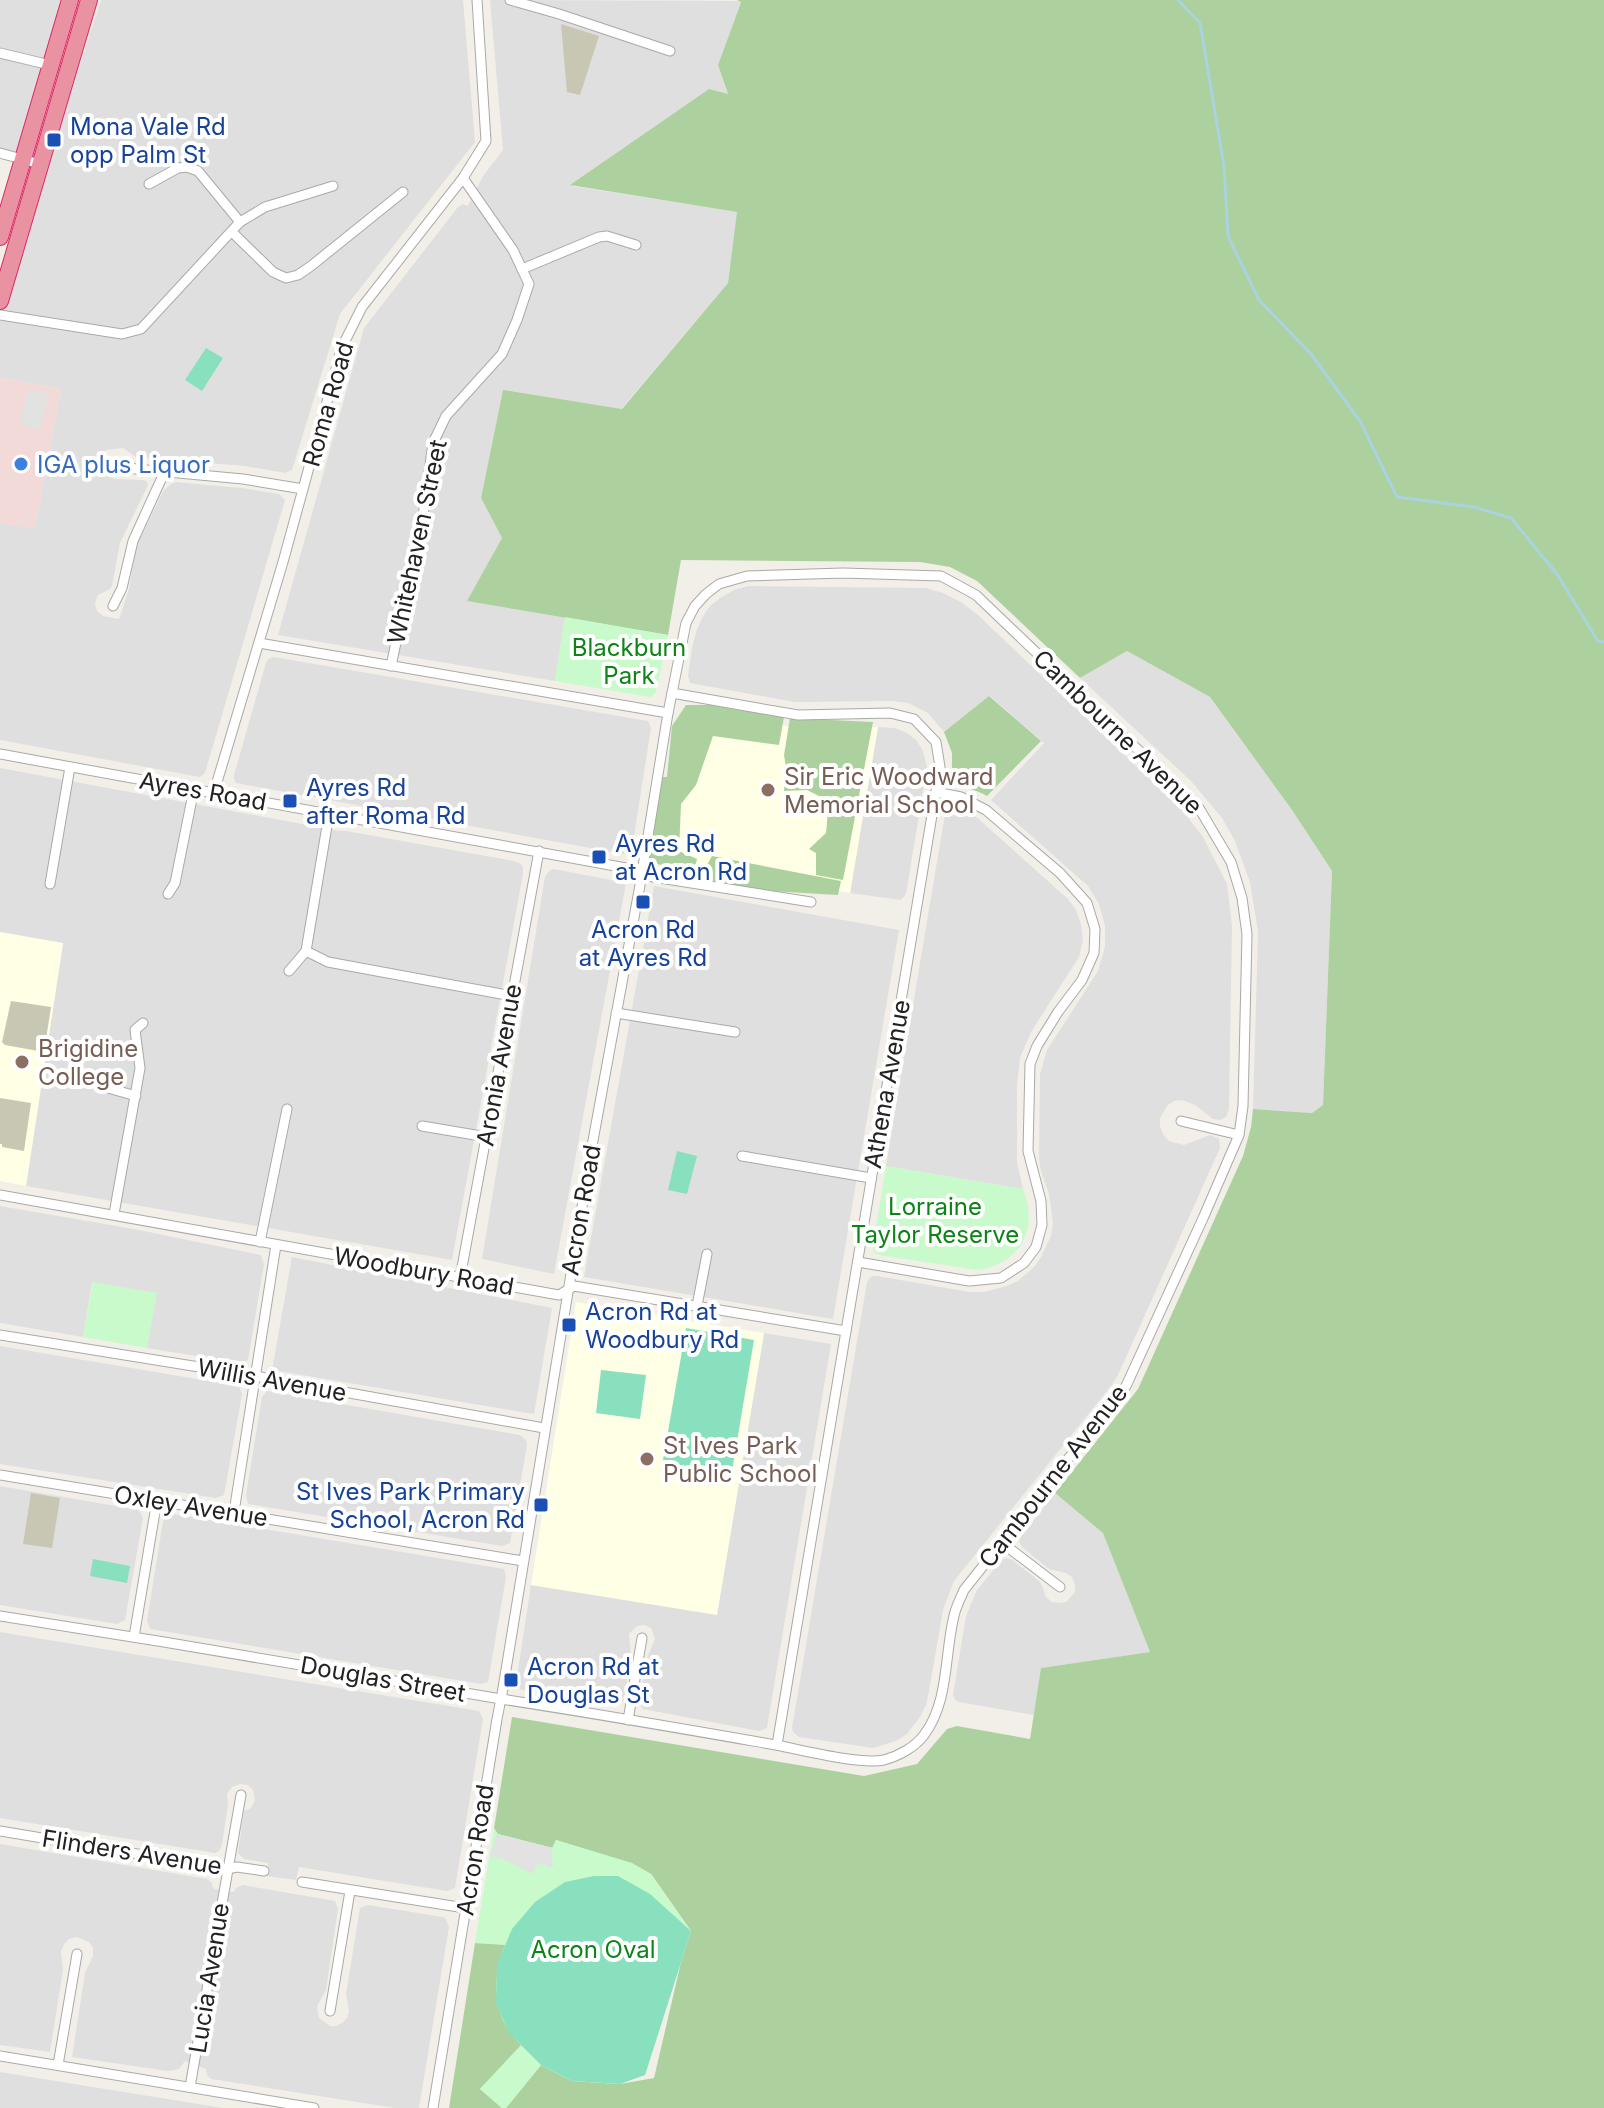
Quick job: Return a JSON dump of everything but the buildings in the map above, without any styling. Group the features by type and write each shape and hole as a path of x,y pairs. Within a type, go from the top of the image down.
{"highway":[{"path":"0,301 32,162 50,65 70,0"},
{"path":"0,237 32,162 89,0"}],"street":[{"name":"Roma Road","path":"214,792 342,347 362,307 463,178 486,141 477,0"},
{"path":"510,0 670,51"},
{"path":"0,53 50,65"},
{"path":"0,153 32,162"},
{"path":"149,184 178,168 198,171 240,222"},
{"path":"463,178 513,250 522,269 599,237 607,236 636,245"},
{"path":"0,315 122,334 141,329 240,222 265,207 333,186"},
{"path":"232,232 273,272 286,278 298,275 311,266 403,192"},
{"name":"Whitehaven Street","path":"391,666 423,516 433,443 446,416 502,354 529,284 522,269"},
{"path":"118,462 135,469 243,479 303,489"},
{"path":"113,606 122,588 133,541 164,473"},
{"name":"Cambourne Avenue","path":"672,693 686,623 695,606 719,584 747,576 843,573 941,576 976,595 1199,808 1231,862 1242,898 1247,934 1243,1106 1239,1135 1126,1386 964,1590 955,1612 936,1713"},
{"path":"259,643 668,713"},
{"name":"Acron Road","path":"433,2108 567,1290 672,693"},
{"name":"Athena Avenue","path":"672,693 798,715 890,713 914,719 936,742 940,767 777,1745"},
{"name":"Ayres Road","path":"0,754 539,851 637,870 647,876 811,902"},
{"path":"50,884 70,767"},
{"path":"168,894 175,883 194,789"},
{"path":"858,1262 969,1281 1001,1278 1024,1263 1036,1247 1042,1225 1041,1201 1028,1151 1030,1064 1058,1012 1082,980 1094,953 1095,929 1087,903 1060,873 986,810 961,797 936,792"},
{"path":"289,971 306,951 329,814"},
{"name":"Aronia Avenue","path":"460,1278 539,851"},
{"path":"306,951 328,962 512,996"},
{"path":"616,1013 735,1032"},
{"path":"114,1214 140,1068 135,1030 143,1023"},
{"path":"101,1086 136,1096"},
{"path":"260,1242 287,1109"},
{"path":"1181,1121 1239,1135"},
{"path":"422,1126 487,1137"},
{"path":"742,1156 871,1178"},
{"name":"Woodbury Road","path":"0,1195 559,1295 576,1286 846,1331"},
{"path":"234,1512 276,1245"},
{"path":"697,1306 707,1254"},
{"name":"Willis Avenue","path":"0,1335 255,1376 544,1428"},
{"name":"Oxley Avenue","path":"0,1475 523,1561"},
{"path":"134,1637 157,1500"},
{"path":"1001,1542 1060,1587"},
{"name":"Douglas Street","path":"0,1616 855,1759 882,1760 906,1752 924,1736 936,1713"},
{"path":"628,1720 642,1638"},
{"name":"Lucia Avenue","path":"190,2087 241,1795"},
{"name":"Flinders Avenue","path":"0,1831 227,1869 237,1867 264,1871"},
{"path":"302,1882 465,1908"},
{"path":"330,2011 350,1891"},
{"path":"58,2065 77,1954"},
{"path":"0,2056 314,2108"}],"shaded area":[{"path":"0,0 66,0 22,157 0,151"},
{"path":"101,0 463,0 475,142 340,314 292,470 285,473 245,466 136,457 123,448 106,450 101,466 107,476 142,480 148,485 120,543 112,586 98,595 95,603 97,611 103,616 119,619 129,589 136,547 163,491 171,484 242,488 279,494 285,500 205,773 200,777 0,740 0,523 35,528 61,389 0,378 0,309"},
{"path":"490,0 741,1 718,65 728,95 572,186 738,212 728,283 621,409 503,391 481,498 502,538 468,601 565,617 555,681 278,635 364,328 458,207 463,204 468,206 483,176 503,150"},
{"path":"561,24 599,36 580,95 567,92"},
{"path":"0,378 61,389 35,529 0,523"},
{"path":"28,389 49,394 39,430 19,422"},
{"path":"748,586 926,588 961,602 1183,811 1203,837 1227,884 1232,926 1229,1109 1226,1117 1213,1119 1195,1105 1182,1100 1168,1105 1160,1118 1163,1134 1169,1141 1184,1145 1210,1135 1219,1139 1220,1148 1118,1375 954,1581 943,1610 926,1705 907,1734 873,1748 799,1737 792,1728 867,1282 872,1276 877,1276 984,1292 1018,1281 1041,1257 1051,1236 1053,1223 1039,1159 1040,1074 1047,1050 1098,971 1105,947 1105,926 1099,904 1088,886 991,800 1044,743 990,696 944,732 928,713 908,703 795,702 690,683 692,648 702,618 720,598"},
{"path":"1127,651 1210,697 1332,871 1323,1105 1312,1113 1253,1109 1258,932 1250,882 1234,839 1222,818 1191,781 1080,678"},
{"path":"274,657 648,721 651,728 632,849 623,854 236,783 234,775 266,663"},
{"name":"Sir Eric Woodward Memorial School","path":"690,710 793,727 878,727 850,893 665,862"},
{"path":"878,727 895,728 916,740 927,767 906,894 901,900 850,893"},
{"path":"0,768 521,864 523,874 452,1260 26,1186 63,944 0,932"},
{"path":"952,807 973,814 1068,899 1081,924 1083,940 1079,957 1031,1032 1020,1058 1017,1162 1023,1189 886,1166 945,814"},
{"path":"554,869 621,882 625,889 554,1274 482,1259 545,877"},
{"path":"654,886 899,930 833,1319 584,1277"},
{"name":"Brigidine College","path":"0,932 63,943 26,1186 0,1181"},
{"path":"11,1001 51,1007 44,1052 2,1042"},
{"path":"0,1098 31,1103 24,1151 0,1144"},
{"path":"0,1206 261,1255 264,1264 248,1360 239,1363 147,1348 156,1293 92,1283 83,1337 0,1323"},
{"path":"292,1257 552,1308 534,1414 272,1370"},
{"name":"St Ives Park Public School","path":"576,1302 764,1333 717,1615 531,1585"},
{"path":"764,1333 831,1344 767,1728 759,1731 643,1709 639,1702 647,1658 655,1639 651,1628 644,1625 637,1626 629,1634 631,1656 624,1700 618,1706 521,1690 516,1683 531,1585 717,1614"},
{"path":"0,1346 239,1386 242,1394 224,1495 216,1498 0,1464"},
{"path":"267,1391 520,1435 527,1445 510,1543 502,1546 248,1504 246,1495 262,1397"},
{"path":"0,1486 139,1510 143,1518 125,1620 117,1624 0,1605"},
{"path":"31,1493 60,1498 52,1548 23,1544"},
{"path":"1055,1493 1103,1532 1150,1652 1042,1668 1034,1715 959,1702 953,1695 966,1616 977,1590 1001,1561 1011,1559 1034,1577 1052,1602 1066,1602 1075,1592 1072,1577 1049,1569 1019,1541"},
{"path":"174,1514 504,1569 506,1577 488,1682 481,1684 150,1629 147,1621 163,1521"},
{"path":"0,1632 479,1711 483,1719 455,1888 447,1891 299,1867 296,1880 266,1876 268,1863 244,1859 238,1853 244,1811 251,1808 255,1800 253,1790 248,1785 232,1787 227,1794 222,1845 215,1853 0,1818"},
{"path":"497,1834 553,1848 551,1858 554,1866 537,1865 533,1874 490,1856"},
{"path":"0,1844 207,1879 214,1889 234,1892 243,1885 335,1901 338,1909 326,1990 317,2006 319,2018 330,2026 342,2023 349,2011 346,1994 360,1908 368,1905 443,1917 449,1927 419,2108 395,2108 211,2079 206,2069 185,2061 179,2069 168,2071 72,2057 85,1973 93,1956 89,1942 77,1937 69,1939 61,1951 63,1970 50,2052 0,2045"},
{"path":"0,2072 223,2108 0,2108"}],"green space":[{"path":"737,0 1604,0 1604,2108 506,2108 541,2065 572,2081 620,2084 654,2078 691,1931 651,1874 632,1864 556,1840 553,1848 497,1834 494,1828 512,1717 864,1776 917,1764 947,1729 957,1726 1030,1739 1041,1668 1150,1652 1103,1533 1055,1493 1138,1389 1243,1156 1253,1109 1312,1113 1323,1105 1332,871 1210,697 1127,651 1080,678 977,581 950,567 920,562 681,560 668,635 467,601 502,538 481,498 503,390 622,409 728,283 737,212 570,185 709,89 728,94 718,65 741,2"},
{"path":"206,348 223,358 202,391 185,380"},
{"name":"Blackburn Park","path":"565,617 668,635 656,692 651,697 555,681"},
{"path":"989,696 1041,741 987,796 952,780 952,753 944,732"},
{"path":"686,705 724,705 784,717 779,745 713,736 696,785 681,804 679,851 697,859 693,876 646,860 662,777 667,777 672,726"},
{"path":"790,718 873,722 843,880 816,875 816,853 809,849 826,833 829,801 807,790 784,791 784,755"},
{"path":"712,856 841,881 838,895 770,891 699,879"},
{"path":"677,1151 697,1156 687,1194 668,1190"},
{"name":"Lorraine Taylor Reserve","path":"886,1166 1023,1189 1029,1218 1023,1242 1005,1260 978,1270 879,1255 874,1252 873,1246"},
{"path":"93,1282 157,1293 147,1348 83,1337"},
{"path":"686,1328 754,1340 731,1477 662,1466"},
{"path":"601,1370 646,1375 640,1419 596,1413"},
{"path":"93,1559 130,1566 127,1583 90,1576"},
{"name":"Acron Oval","path":"494,1828 498,1834 552,1848 556,1840 632,1863 651,1874 691,1931 645,2075 620,2084 572,2081 541,2065 506,2108 480,2089 521,2045 504,2023 497,1998 500,1958 505,1945 475,1943"},
{"name":"Acron Oval","path":"594,1876 618,1876 650,1894 691,1931 645,2075 620,2084 572,2081 541,2065 509,2033 496,2003 497,1965 512,1929 535,1902 565,1882"},
{"path":"475,1943 506,1944 522,2045 480,2089 502,2108 449,2108"}],"waterway":[{"path":"1178,0 1200,23 1224,166 1228,236 1259,300 1311,354 1360,421 1397,497 1474,507 1511,518 1557,574 1598,641 1604,642"}],"place":[{"name":"Mona Vale Rd opp Palm St","path":"54,140"},
{"name":"IGA plus Liquor","path":"21,464"},
{"name":"Sir Eric Woodward Memorial School","path":"768,790"},
{"name":"Ayres Rd after Roma Rd","path":"290,801"},
{"name":"Ayres Rd at Acron Rd","path":"599,857"},
{"name":"Acron Rd at Ayres Rd","path":"643,902"},
{"name":"Brigidine College","path":"22,1062"},
{"name":"Acron Rd at Woodbury Rd","path":"569,1325"},
{"name":"St Ives Park Public School","path":"647,1459"},
{"name":"St Ives Park Primary School, Acron Rd","path":"541,1505"},
{"name":"Acron Rd at Douglas St","path":"511,1680"}]}
